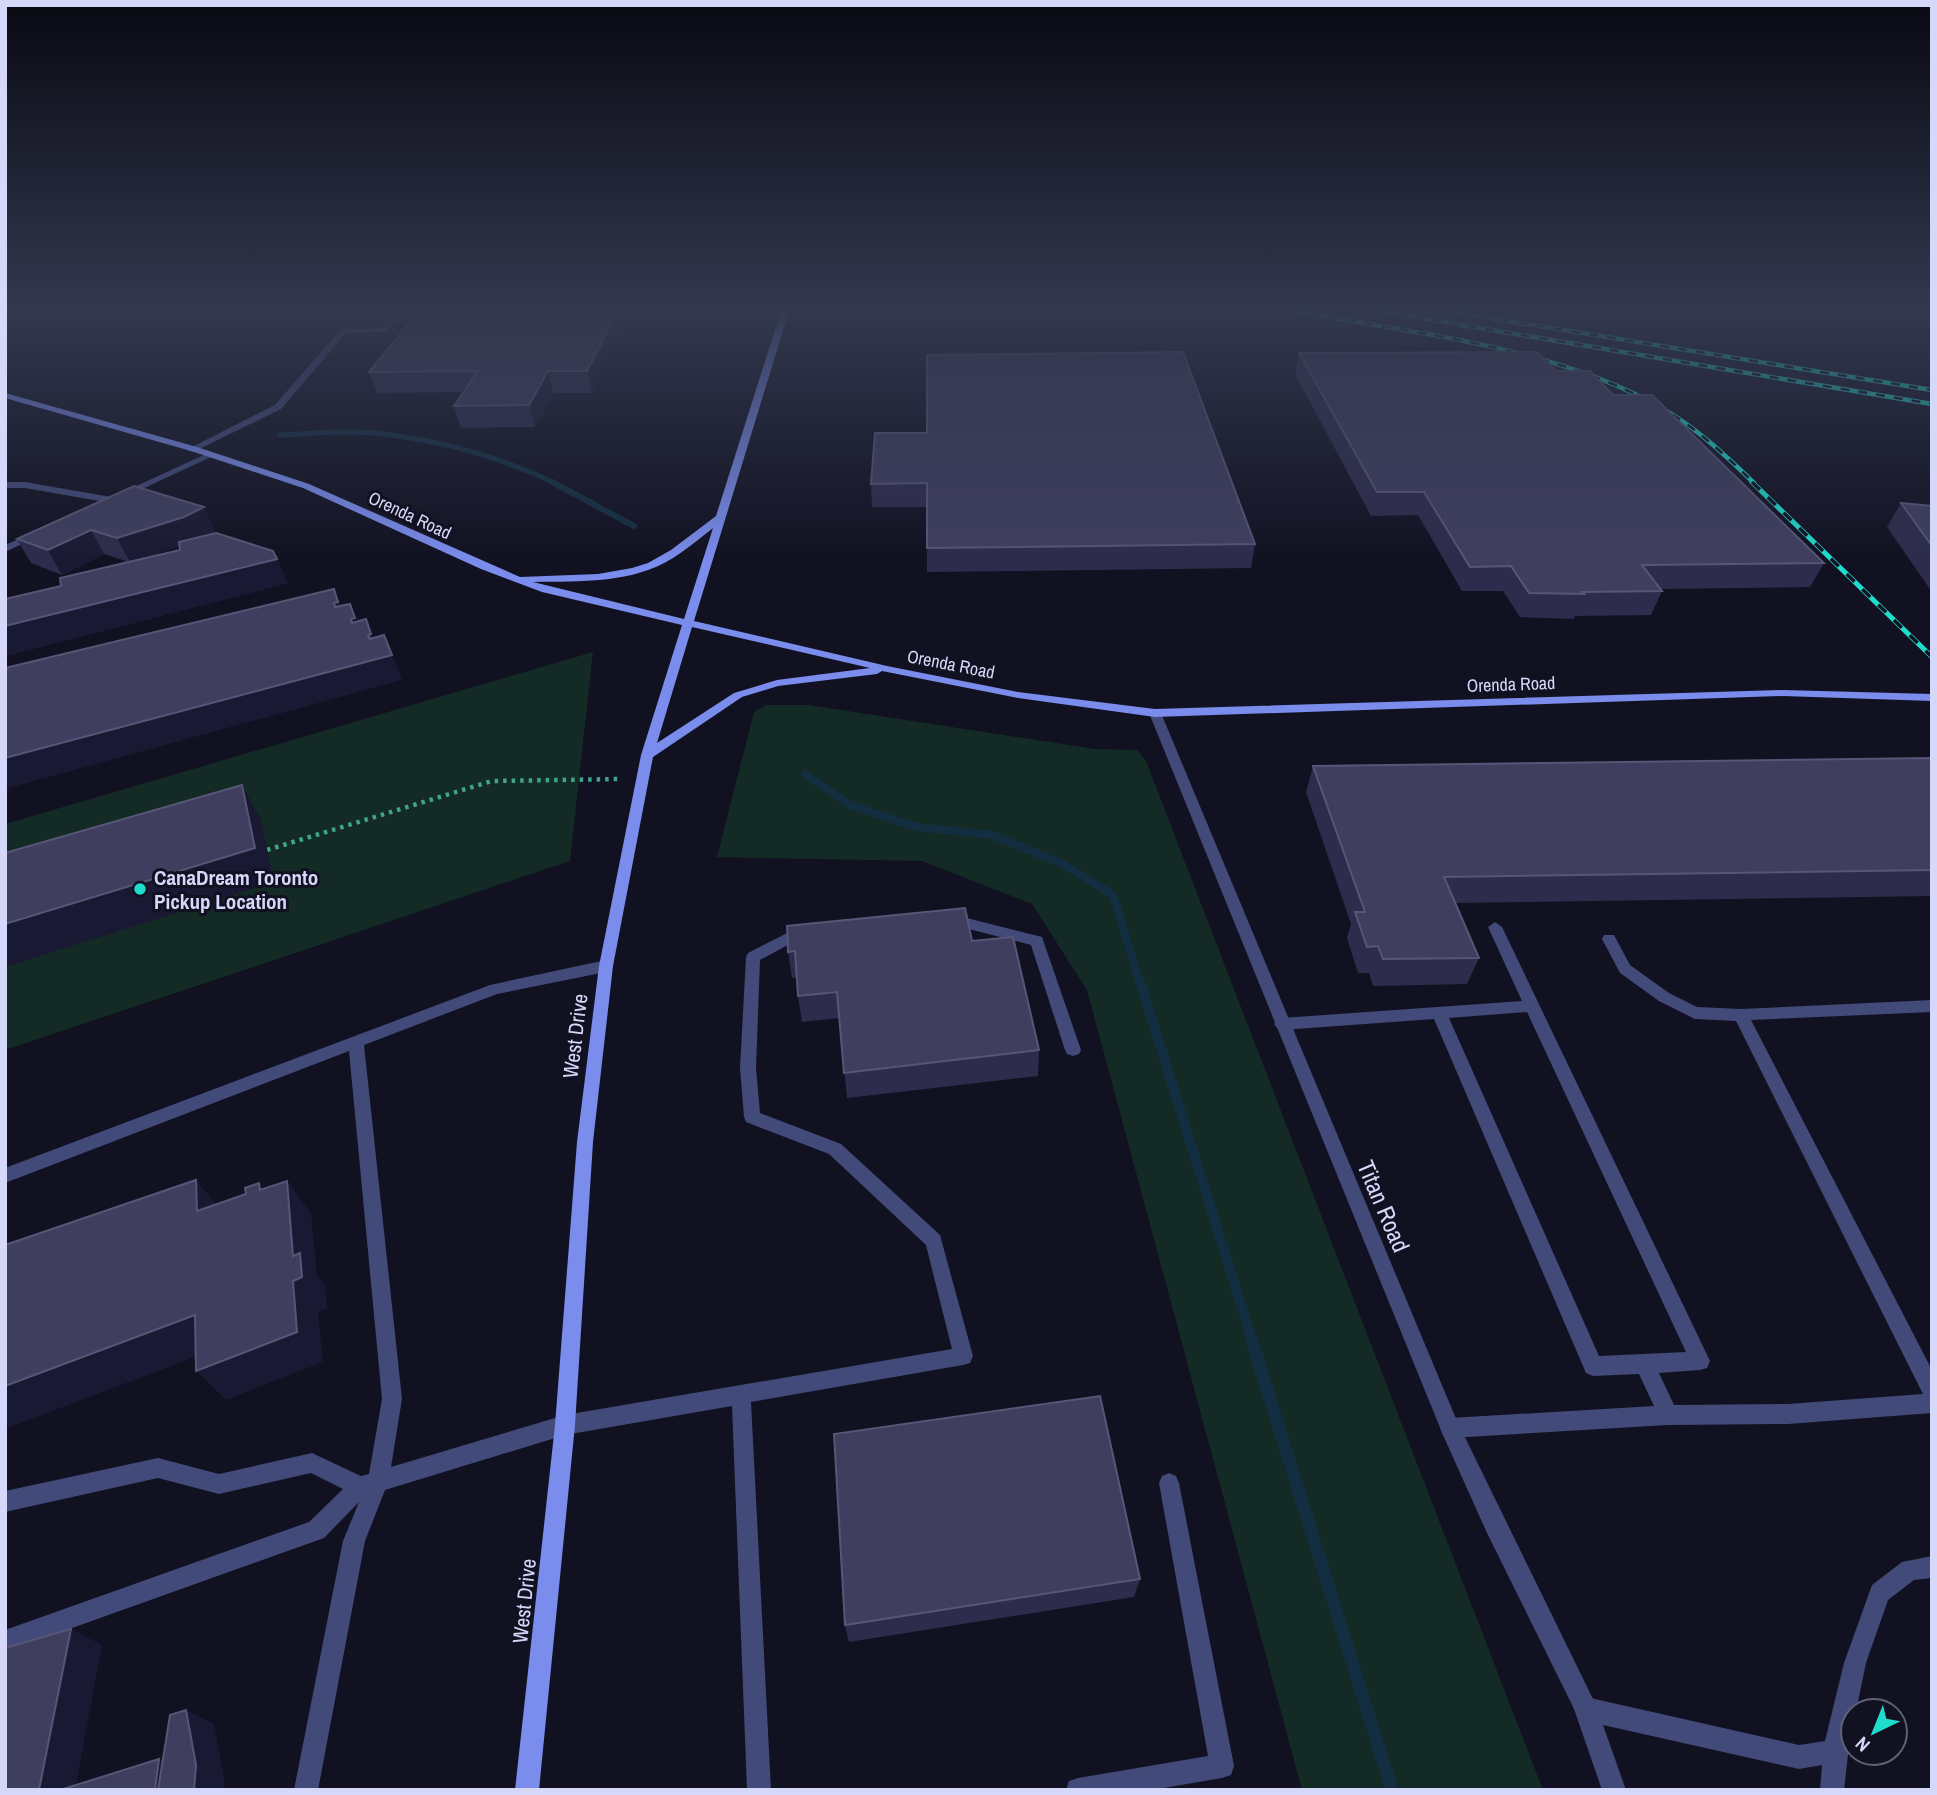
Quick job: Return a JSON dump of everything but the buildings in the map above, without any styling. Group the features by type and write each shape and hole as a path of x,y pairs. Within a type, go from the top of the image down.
{"street":[{"name":"Orenda Road","path":"5,395 306,486 513,579 546,590 887,669 1018,695 1155,713 1770,694 1932,698"},
{"path":"190,450 278,407 289,395"},
{"name":"West Drive","path":"527,1790 565,1425 585,1142 606,966 647,755 759,395"},
{"path":"88,511 209,456"},
{"path":"5,485 25,485 111,500"},
{"path":"513,579 614,573 649,566 667,557 720,518"},
{"path":"5,550 41,533"},
{"path":"647,755 738,695 777,683 887,669"},
{"name":"Titan Road","path":"1155,713 1450,1428 1586,1709 1614,1790"},
{"path":"931,914 1037,941 1073,1050"},
{"path":"1439,1013 1593,1366 1700,1361 1495,927"},
{"path":"5,1641 316,1530 369,1484 565,1425 963,1356 934,1241 835,1149 751,1117 748,1068 753,957 797,931 824,928"},
{"path":"1609,939 1625,969 1664,997 1695,1013 1741,1015 1932,1006"},
{"path":"5,1176 495,989 606,966"},
{"path":"1282,1024 1531,1006"},
{"path":"1741,1015 1932,1391"},
{"path":"306,1790 354,1541 392,1399 356,1042"},
{"path":"1645,1364 1668,1415"},
{"path":"741,1395 759,1790"},
{"path":"1450,1428 1668,1415 1788,1414 1932,1403"},
{"path":"5,1502 158,1468 219,1483 312,1464 369,1484"},
{"path":"1078,1790 1222,1766 1169,1483"},
{"path":"1832,1790 1835,1751 1855,1663 1880,1593 1910,1570 1932,1567"},
{"path":"1586,1709 1799,1757 1835,1751"}],"path":[{"path":"267,850 492,780 643,780"}],"green space":[{"path":"593,652 570,861 5,1050 5,824"},
{"path":"766,705 809,705 1095,749 1137,750 1146,761 1543,1790 1302,1790 1087,990 1032,904 922,861 717,857 754,712"}],"waterway":[{"path":"280,435 361,432 420,440 489,457 555,483"},
{"path":"552,482 634,526"},
{"path":"805,774 850,805 916,827 992,835 1063,864 1113,895 1140,983"},
{"path":"1140,981 1252,1340"},
{"path":"1251,1338 1392,1790"}],"railway":[{"path":"1635,395 1688,425 1754,483"},
{"path":"1877,395 1932,404"},
{"path":"1752,482 1932,657"}],"place":[{"name":"CanaDream Toronto Pickup Location","path":"140,889"}]}
